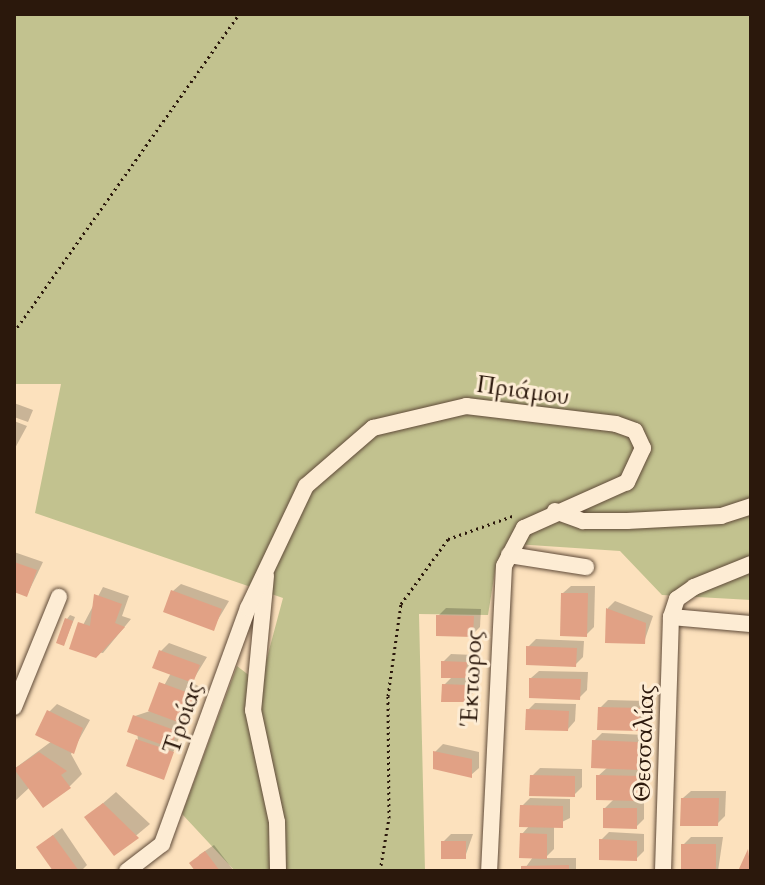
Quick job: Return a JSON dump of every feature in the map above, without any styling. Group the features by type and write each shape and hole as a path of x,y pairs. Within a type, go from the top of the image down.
{"street":[{"name":"Πριάμου","path":"278,871 275,811 253,710 267,567 306,486 335,455 373,428 423,411 466,406 635,431 643,448 627,482 555,511"},
{"path":"538,517 555,511 583,521 627,521 721,516 751,506"},
{"name":"Έκτωρος","path":"489,871 495,650 509,555 538,517"},
{"path":"509,555 586,567"},
{"path":"751,564 694,587 677,599 671,617 751,624"},
{"name":"Τροίας","path":"127,871 162,844 267,567"},
{"path":"14,707 59,597"},
{"name":"Θεσσαλίας","path":"663,871 671,617"}],"path":[{"path":"14,332 239,14"},
{"path":"380,871 389,818 388,696 401,604 457,533 512,515 538,517"}],"green space":[{"path":"14,14 751,14 751,600 662,595 620,551 515,544 496,565 488,615 419,614 425,871 235,871 182,814 237,666 260,684 283,598 35,513 61,384 14,384"}],"building":[{"path":"14,562 37,570 27,597 14,592"},
{"path":"171,590 222,609 214,631 163,612"},
{"path":"561,593 588,593 587,637 560,636"},
{"path":"94,594 122,604 115,623 125,627 96,658 69,649 78,622 90,626"},
{"path":"606,608 646,623 645,644 605,643"},
{"path":"436,615 474,616 473,637 436,636"},
{"path":"65,618 73,621 64,646 56,643"},
{"path":"526,646 577,648 576,667 526,665"},
{"path":"159,650 200,665 193,683 152,668"},
{"path":"441,661 467,662 466,678 441,678"},
{"path":"529,678 581,679 580,700 529,698"},
{"path":"159,682 194,695 183,724 148,711"},
{"path":"442,684 467,685 467,702 441,702"},
{"path":"598,707 640,708 639,731 597,730"},
{"path":"526,709 569,711 568,731 525,730"},
{"path":"47,710 83,728 74,754 35,735"},
{"path":"133,715 177,731 171,748 127,732"},
{"path":"136,739 174,752 164,780 126,766"},
{"path":"592,740 638,742 638,770 591,768"},
{"path":"433,751 472,759 472,778 433,769"},
{"path":"39,752 67,771 61,775 71,788 43,808 14,769"},
{"path":"530,775 575,776 575,797 529,796"},
{"path":"596,775 641,776 640,801 596,800"},
{"path":"681,798 719,798 718,826 680,826"},
{"path":"103,803 139,838 114,856 84,817"},
{"path":"520,805 563,806 563,828 519,827"},
{"path":"603,808 637,808 637,829 603,828"},
{"path":"520,833 547,834 547,859 519,858"},
{"path":"53,835 79,871 53,871 36,847"},
{"path":"599,839 637,841 637,861 599,860"},
{"path":"441,841 466,841 466,859 441,859"},
{"path":"681,844 716,844 716,871 681,871"},
{"path":"748,849 751,871 738,871"},
{"path":"205,851 220,871 195,871 189,863"},
{"path":"569,865 569,871 521,871 521,866"}]}
